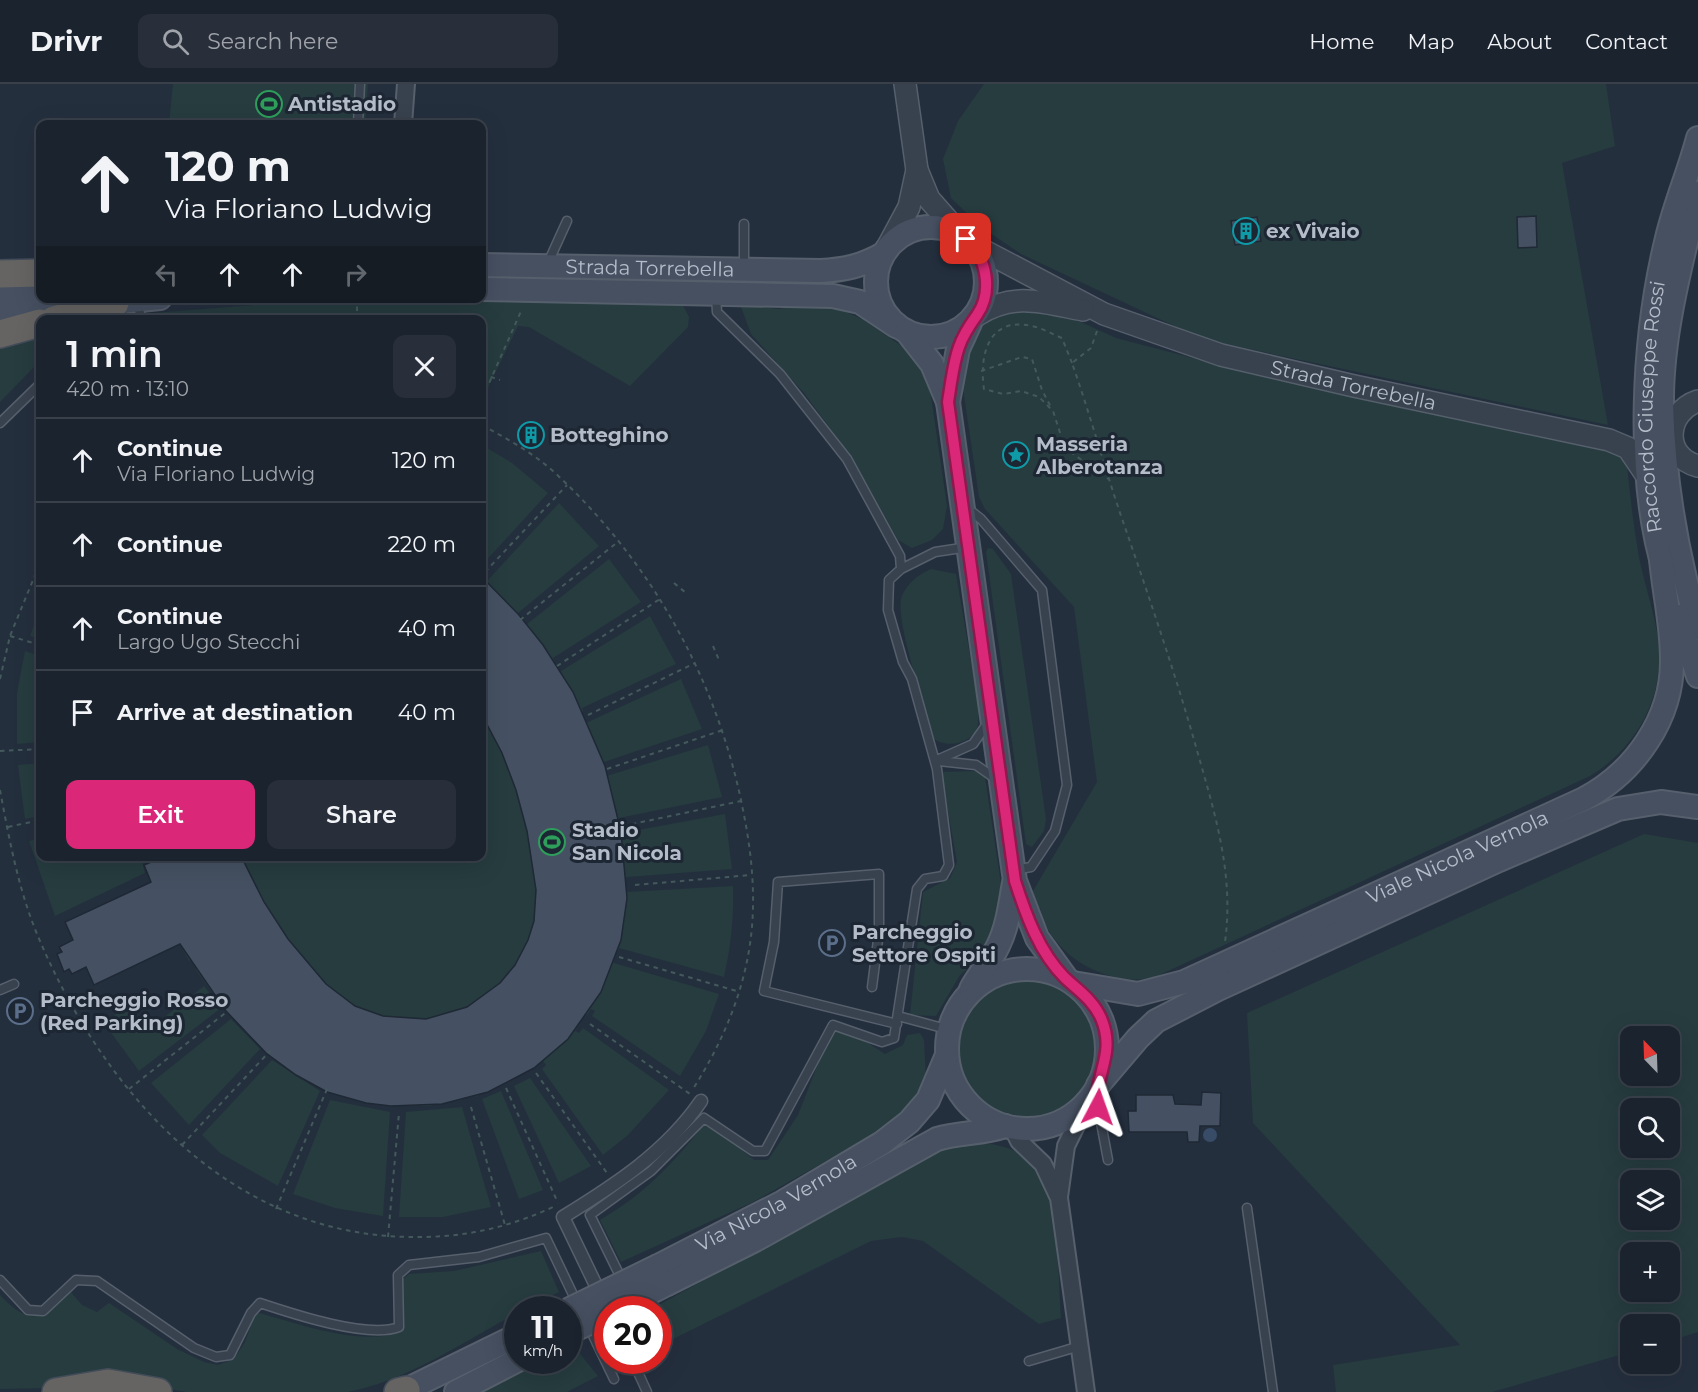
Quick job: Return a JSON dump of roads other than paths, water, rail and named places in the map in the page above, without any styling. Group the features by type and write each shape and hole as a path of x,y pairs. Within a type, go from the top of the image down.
{"highway":[{"path":"0,274 36,273"},
{"path":"86,315 131,308"},
{"path":"0,334 36,324"},
{"path":"56,1392 108,1383 158,1392"}],"main road":[{"name":"Raccordo Giuseppe Rossi","path":"1698,141 1679,193 1656,294 1654,407 1649,479 1661,559 1698,676"},
{"path":"1698,193 1681,261 1668,342 1654,407 1667,463 1680,561 1698,628"},
{"path":"948,402 958,349 985,291 986,275 981,258 966,239 944,227 928,226 910,231 885,251 878,270 876,286 880,300 901,329 932,364 948,402 1014,876 1037,938 1069,981 1090,999 1102,1019 1107,1041 1106,1064 1094,1092 1073,1114 1054,1124 1033,1128 1008,1126 987,1118 971,1107 955,1083 947,1055 950,1029 956,1012 1001,939 1014,876"},
{"name":"Strada Torrebella","path":"486,265 820,271 844,270 866,264 885,251"},
{"path":"0,292 36,289"},
{"name":"Strada Torrebella","path":"486,290 846,297 860,302 901,329"},
{"path":"0,314 131,308 146,303"},
{"path":"901,329 922,336 940,336 973,319"},
{"path":"1654,407 1672,437 1667,463"},
{"name":"Viale Nicola Vernola","path":"1069,981 1138,994 1184,982 1584,799 1610,784 1633,761 1653,732 1671,678 1671,635 1661,559"},
{"name":"Viale Nicola Vernola","path":"1094,1092 1138,1038 1156,1021 1218,989 1499,860 1618,809 1661,802 1698,807"},
{"path":"967,996 981,984 1013,970 1049,972 1069,981"},
{"name":"Via Nicola Vernola","path":"635,1296 663,1275 882,1143 909,1122 928,1100 947,1055"},
{"name":"Via Nicola Vernola","path":"582,1305 755,1240 937,1139 954,1134 986,1132 1008,1126"},
{"path":"402,1391 504,1342"},
{"path":"456,1392 504,1366"}],"street":[{"path":"403,120 406,84"},
{"path":"905,84 917,170 929,198 966,239 1104,314"},
{"path":"885,251 909,207 917,170"},
{"path":"973,319 1004,301 1018,299 1104,314"},
{"name":"Strada Torrebella","path":"1104,314 1154,334 1266,366 1609,440 1629,448 1649,479"},
{"path":"1698,401 1678,413 1672,437 1682,459 1698,466"},
{"path":"1609,440 1626,436 1632,432 1654,407"},
{"path":"1086,1392 1059,1198 1066,1146 1094,1092"},
{"path":"600,1296 563,1217 615,1185 664,1145 701,1101"},
{"path":"1008,1126 1019,1141 1043,1164 1059,1198"}],"lane":[{"path":"358,120 360,84"},
{"path":"547,266 567,220"},
{"path":"744,224 744,270"},
{"path":"716,293 717,312 780,374 847,459 900,555 901,569"},
{"path":"0,423 36,388"},
{"path":"962,503 981,519 1042,590 1067,785 1056,831 1031,867 1014,876"},
{"path":"629,1296 590,1215 651,1171 704,1118 753,1151 765,1151 833,1024 882,1041 894,1038 917,889 926,879 943,876 949,865 935,761 912,679 903,662 888,610 889,580 901,569 936,552 968,547"},
{"path":"935,761 972,744 992,717"},
{"path":"935,761 976,765 1001,785"},
{"path":"872,987 879,932 879,874 778,882 774,942 764,991 950,1029"},
{"path":"0,990 14,984"},
{"path":"1094,1092 1108,1160"},
{"path":"1247,1208 1274,1392"},
{"path":"0,1280 28,1310 43,1311 76,1280 97,1281 194,1348 216,1357 230,1355 251,1313 260,1303 312,1320 386,1332 399,1327 398,1275 409,1265 479,1257 546,1238 614,1379"},
{"path":"1029,1361 1080,1346"},
{"path":"639,1374 647,1392"}],"water":[{"path":"1210,1128 1215,1130 1217,1135 1215,1140 1210,1142 1205,1140 1203,1135 1205,1130"}],"place":[{"name":"Antistadio","path":"269,104"},
{"name":"ex Vivaio","path":"1246,231"},
{"name":"Botteghino","path":"531,435"},
{"name":"Masseria Alberotanza","path":"1016,455"},
{"name":"Stadio San Nicola","path":"552,842"},
{"name":"Parcheggio Settore Ospiti","path":"832,943"},
{"name":"Parcheggio Rosso (Red Parking)","path":"20,1011"}]}
